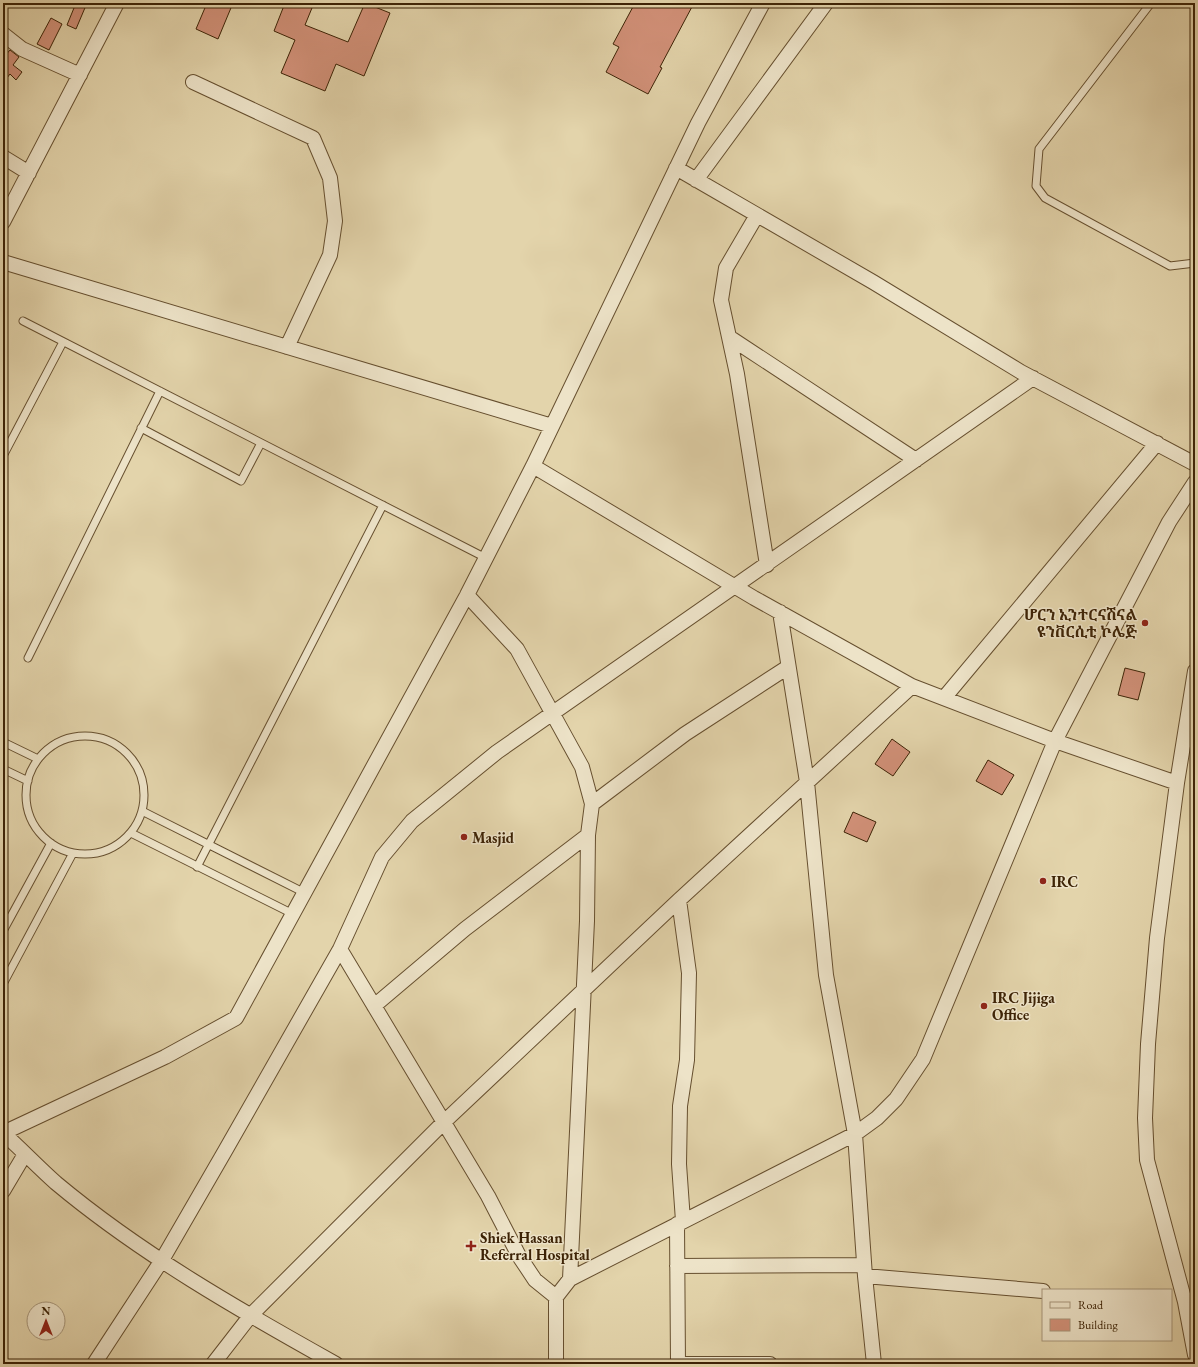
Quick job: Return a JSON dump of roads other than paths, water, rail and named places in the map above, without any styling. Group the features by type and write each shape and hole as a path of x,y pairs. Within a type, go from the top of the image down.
{"street":[{"path":"336,1364 251,1315 145,1250 56,1183 3,1133 165,1057 236,1018 467,595 533,466 698,123 763,3"},
{"path":"696,180 826,3"},
{"path":"3,222 80,75 111,6"},
{"path":"3,34 22,50 80,75"},
{"path":"193,82 313,138 330,178 335,221 330,255 287,347"},
{"path":"3,157 29,173"},
{"path":"676,168 1033,378 1195,464"},
{"path":"757,215 726,268 721,300 737,374 767,565"},
{"path":"3,262 552,426"},
{"path":"729,337 916,460"},
{"path":"94,1364 162,1260 340,949 382,857 412,821 497,752 736,587 1033,378"},
{"path":"944,698 1157,443"},
{"path":"533,466 736,587 912,686 1054,742 1177,783"},
{"path":"556,1364 556,1297 570,1279 855,1134 877,1118 896,1099 923,1059 1054,742 1168,522 1195,482"},
{"path":"467,595 517,649 582,767 592,804 588,835 587,921 570,1279"},
{"path":"780,612 807,782 826,975 855,1134 865,1270 874,1364"},
{"path":"592,804 685,734 788,667"},
{"path":"1195,671 1177,783 1157,938 1148,1044 1145,1118 1147,1160 1178,1301 1195,1355"},
{"path":"213,1364 251,1315 444,1122 679,900 912,686"},
{"path":"374,1006 465,929 588,835"},
{"path":"679,900 689,973 687,1060 680,1106 680,1222 677,1266 678,1364 770,1364"},
{"path":"340,949 488,1196 519,1256 536,1280 556,1297"},
{"path":"3,1191 25,1154"},
{"path":"677,1266 865,1270 1042,1291"}],"lane":[{"path":"1151,3 1038,148 1036,186 1045,198 1170,266 1195,263"},
{"path":"23,321 486,558"},
{"path":"3,456 63,342"},
{"path":"28,658 160,391"},
{"path":"142,428 241,481 261,443"},
{"path":"197,867 383,505"},
{"path":"86,736 104,740 121,748 134,762 142,778 145,797 142,811 131,833 112,848 93,854 74,853 51,843 38,831 30,816 26,799 31,771 38,760 51,747 68,739 86,736"},
{"path":"3,742 38,760"},
{"path":"3,769 28,781"},
{"path":"142,811 305,893"},
{"path":"131,833 293,914"},
{"path":"3,931 51,843"},
{"path":"3,984 74,853"}],"place":[{"name":"ሆርን ኢንተርናሽናል ዩንቨርሲቲ ኮሌጅ","path":"1145,623"},
{"name":"Masjid","path":"464,837"},
{"name":"IRC","path":"1043,881"},
{"name":"IRC Jijiga Office","path":"984,1006"},
{"name":"Shiek Hassan Referral Hospital","path":"471,1246"}]}
